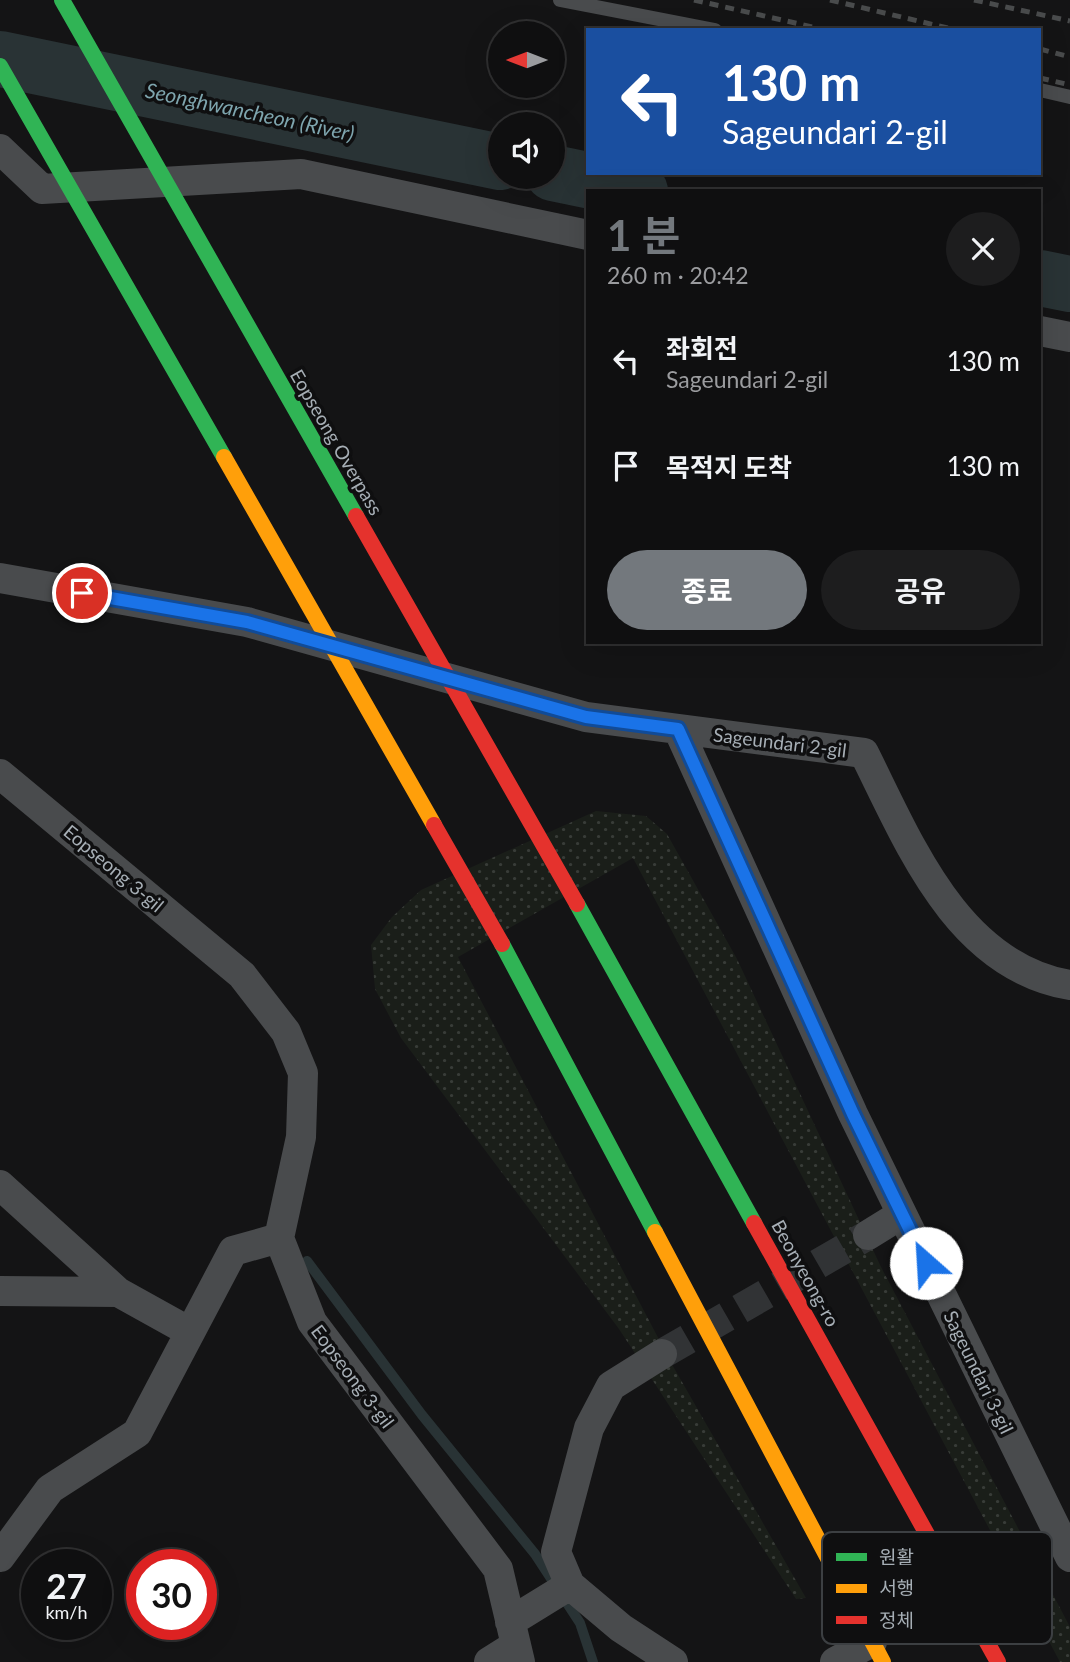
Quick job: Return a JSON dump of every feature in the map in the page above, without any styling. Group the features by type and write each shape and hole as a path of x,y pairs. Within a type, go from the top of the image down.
{"street":[{"name":"Eopseong Overpass","path":"62,0 577,904"},
{"path":"0,66 502,944 822,1547"},
{"path":"0,149 42,189 301,174 586,235"},
{"path":"1041,331 1070,337"},
{"name":"Sageundari 2-gil","path":"0,578 247,622 586,717 864,753 918,860 959,919 1006,962 1051,982 1070,985"},
{"name":"Sageundari 3-gil","path":"678,729 902,1214 1070,1556"},
{"name":"Eopseong 3-gil","path":"0,774 242,975 286,1032 303,1073 301,1137 279,1238 312,1322 498,1569 519,1635"},
{"name":"Beonyeong-ro","path":"577,904 926,1532"},
{"path":"0,1185 118,1292 190,1332"},
{"path":"868,1235 902,1214"},
{"path":"0,1557 50,1489 137,1433 233,1251 279,1238"},
{"path":"0,1292 118,1292"},
{"path":"662,1354 611,1386 589,1428 556,1552 567,1587 621,1628 673,1662"},
{"path":"489,1662 567,1587"},
{"name":"Beonyeong-ro","path":"988,1644 998,1662"},
{"path":"835,1662 878,1652"}],"lane":[{"path":"560,0 705,28"},
{"path":"1041,90 1070,97"}],"shaded area":[{"path":"596,811 646,816 667,834 737,959 881,1267 1020,1532 991,1532 633,858 458,957 674,1368 806,1598 796,1599 619,1329 401,1038 375,989 371,945 392,917 421,890"},
{"path":"1052,1593 1070,1627 1070,1662 1060,1662 1050,1644"}],"waterway":[{"name":"Seonghwancheon (River)","path":"0,59 488,160"},
{"name":"Seonghwancheon (River)","path":"565,175 630,189"},
{"name":"Seonghwancheon (River)","path":"1041,278 1070,284"},
{"path":"307,1261 422,1415 535,1554 580,1623 593,1662"}],"tunnel":[{"path":"662,1354 868,1235"}],"railway":[{"path":"694,0 817,28"},
{"path":"830,0 948,28"},
{"path":"974,0 1070,21"},
{"path":"1041,49 1070,57"},
{"path":"1041,78 1070,85"}],"traffic: fast":[{"path":"62,0 356,516"},
{"path":"0,66 224,457"},
{"path":"577,904 754,1223"},
{"path":"502,944 655,1232"}],"traffic: slow":[{"path":"224,457 434,825"},
{"path":"655,1232 822,1547"},
{"path":"873,1644 883,1662"}],"traffic: jam":[{"path":"356,516 577,904"},
{"path":"434,825 502,944"},
{"path":"754,1223 926,1532"},
{"path":"988,1644 998,1662"}],"route":[{"path":"82,593 247,622 586,717 678,729 853,1114 926,1263"}]}
